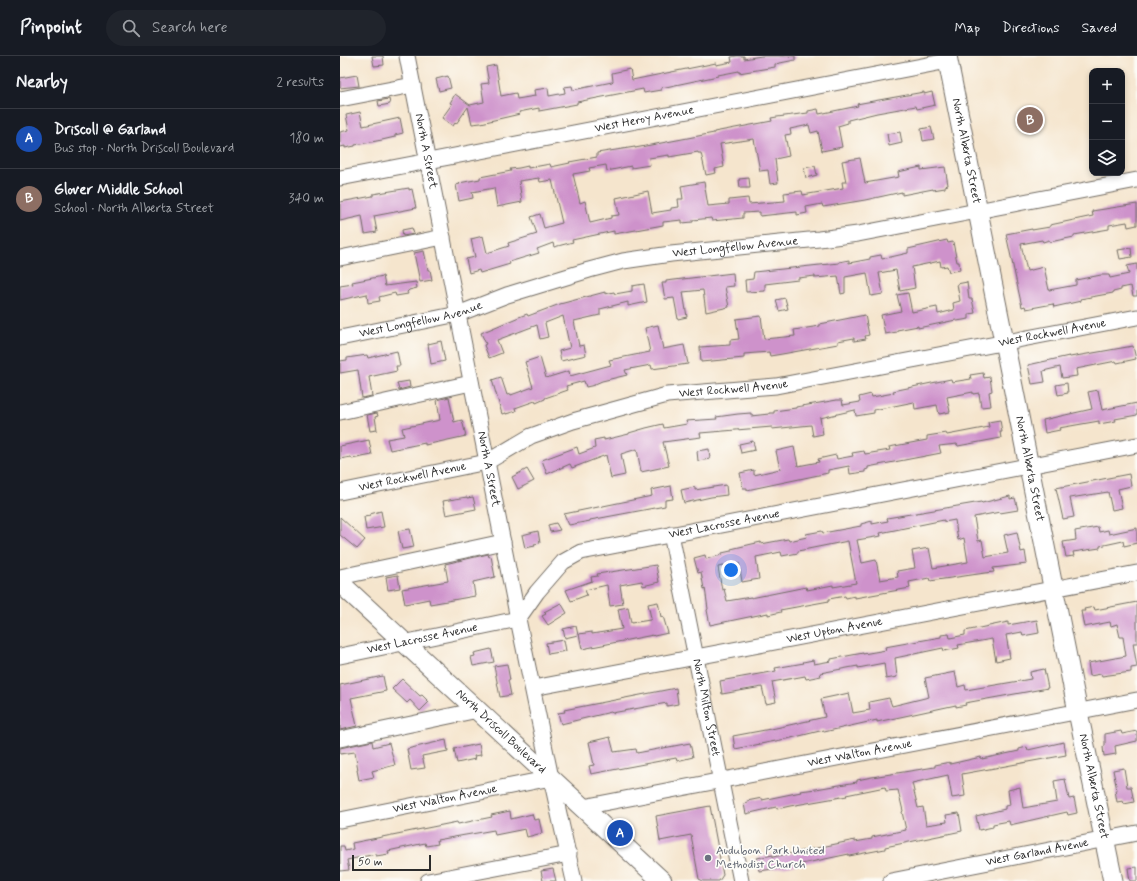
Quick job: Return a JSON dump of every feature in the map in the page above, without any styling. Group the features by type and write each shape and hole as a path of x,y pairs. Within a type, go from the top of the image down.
{"main road":[{"name":"North Alberta Street","path":"947,58 1113,881"},
{"name":"North Driscoll Boulevard","path":"340,583 662,881"}],"street":[{"name":"North A Street","path":"407,56 518,619 574,881"},
{"name":"West Heroy Avenue","path":"340,178 947,58"},
{"path":"340,99 413,85"},
{"name":"West Longfellow Avenue","path":"340,338 458,314 507,295 623,261 671,254 858,234 1137,180"},
{"path":"340,258 443,237"},
{"name":"West Rockwell Avenue","path":"340,492 487,462 531,436 566,423 668,396 776,386 1137,317"},
{"path":"340,412 472,383"},
{"name":"West Lacrosse Avenue","path":"340,656 518,619 536,592 563,562 581,552 1137,445"},
{"name":"North Milton Street","path":"671,534 741,881"},
{"path":"340,577 503,542"},
{"name":"West Upton Avenue","path":"533,688 1137,573"},
{"name":"West Walton Avenue","path":"583,807 1137,700"},
{"path":"340,739 478,710"},
{"name":"West Walton Avenue","path":"340,820 551,778"},
{"name":"West Garland Avenue","path":"891,881 932,877 1137,833"},
{"path":"428,881 569,854"}],"building":[{"path":"372,56 383,56 384,65 374,66"},
{"path":"744,56 744,59 761,56 795,56 795,60 775,64 775,67 718,75 661,88 661,90 644,93 643,89 577,102 577,104 539,111 539,108 519,112 520,114 481,123 472,124 468,107 453,126 442,118 452,104 450,103 455,94 470,105 484,102 481,84 489,83 486,67 496,65 501,96 516,93 517,99 535,96 534,90 548,88 549,96 565,93 564,87 572,86 573,90 612,82 612,73 630,69 632,80 716,63 716,65 732,62 731,57"},
{"path":"357,75 359,86 340,88 340,78"},
{"path":"448,76 451,88 439,91 436,79"},
{"path":"924,92 924,94 932,92 935,105 917,109 916,106 877,113 848,120 848,123 838,126 842,147 822,151 818,131 811,133 809,125 790,129 791,134 785,135 789,156 775,159 778,183 770,184 768,170 760,171 754,139 720,144 724,167 715,169 716,173 706,175 701,153 698,152 669,157 669,155 649,158 650,165 631,168 631,166 607,171 606,165 589,168 590,171 573,174 580,203 585,201 590,223 619,215 616,198 648,191 652,213 671,210 671,208 679,207 678,199 683,199 681,186 704,182 708,206 729,204 729,200 748,198 749,204 785,201 784,193 802,191 803,195 843,188 842,182 846,182 842,161 860,158 865,183 899,177 898,172 921,167 921,170 945,167 948,185 945,186 945,188 902,195 902,192 823,207 822,204 806,207 807,213 797,215 797,212 760,216 760,212 743,213 743,218 712,221 711,218 682,223 682,220 663,222 663,225 614,234 614,231 572,240 573,242 554,247 553,243 537,249 539,253 509,262 510,264 480,273 479,270 469,273 466,259 475,257 471,239 483,236 487,253 509,246 508,243 537,234 531,217 540,214 544,228 562,223 552,180 540,182 539,178 519,181 522,202 497,207 494,188 472,192 473,198 459,201 456,185 460,184 459,183 511,171 510,169 528,166 528,168 550,164 551,167 597,157 597,153 635,148 714,133 772,121 771,118 808,113 808,111 818,109 819,114 858,106 857,104"},
{"path":"389,99 390,104 379,106 378,101"},
{"path":"360,112 363,126 400,118 403,133 395,135 395,137 355,146 345,148 345,146 340,147 340,132 349,130 346,115"},
{"path":"931,127 934,139 923,141 921,129"},
{"path":"900,132 902,143 889,146 887,134"},
{"path":"815,166 817,175 806,178 804,168"},
{"path":"749,178 750,188 740,188 739,179"},
{"path":"409,188 409,190 412,189 416,208 374,216 377,232 365,234 362,216 340,221 340,202 373,196 373,194"},
{"path":"1137,204 1137,225 1128,227 1127,222 1109,225 1109,229 1074,235 1074,237 1050,242 1049,240 1043,242 1042,240 1021,244 1027,271 1044,267 1049,290 1076,285 1076,280 1101,275 1109,275 1110,278 1129,274 1127,266 1137,264 1137,296 1133,296 1131,286 1121,288 1121,290 1113,293 1080,299 1081,301 1054,307 1053,304 1026,309 1025,306 1022,307 1006,234 1050,227 1050,225 1093,216 1092,211"},
{"path":"412,228 414,234 403,236 402,230"},
{"path":"947,240 948,243 953,242 960,270 949,272 947,266 941,267 940,261 912,267 915,288 900,291 896,270 879,273 883,294 871,296 867,273 845,277 845,293 841,294 838,276 798,278 798,280 765,284 765,291 746,292 745,280 753,279 754,272 839,263 849,260 849,263 870,259 870,257 881,255 882,259 908,253 908,249"},
{"path":"1131,248 1132,257 1120,259 1118,250"},
{"path":"424,251 432,280 420,282 414,253"},
{"path":"733,273 734,286 725,287 729,307 706,312 703,290 683,292 687,317 678,319 674,298 665,299 662,283 666,283 666,281"},
{"path":"383,276 385,286 416,282 417,288 409,290 407,292 408,294 396,296 395,293 379,297 380,301 368,303 367,294 340,300 340,286"},
{"path":"967,282 969,299 972,299 975,313 969,314 969,319 956,320 918,328 918,326 885,334 881,315 901,311 897,295 908,293 912,312 937,307 938,314 954,310 953,303 960,301 957,284"},
{"path":"644,284 647,302 628,306 628,302 600,309 600,315 574,321 579,346 584,345 586,355 561,361 559,351 570,348 563,316 545,323 548,337 540,339 537,325 497,340 502,353 489,358 484,345 486,344 481,333 527,314 528,316 560,304 605,292 605,294 614,292 615,294 632,291 632,286"},
{"path":"785,298 788,309 779,311 776,300"},
{"path":"865,315 869,335 865,336 866,339 854,341 854,338 838,341 838,344 770,356 769,352 744,354 744,358 701,362 700,347 730,345 730,340 739,339 736,319 761,316 764,339 795,336 794,330 820,326 820,324"},
{"path":"658,325 663,349 684,345 688,364 652,369 651,365 625,370 627,375 602,381 595,385 586,387 584,381 566,386 568,390 545,398 536,403 535,401 515,408 516,411 502,414 492,380 501,377 507,395 511,395 533,387 525,362 540,357 546,378 569,371 570,376 611,365 609,360 650,352 645,328"},
{"path":"441,341 445,361 431,364 428,344"},
{"path":"1133,346 1136,359 1117,363 1116,361 1076,369 1077,376 1062,378 1060,367 1043,371 1045,382 1032,384 1028,365 1069,356"},
{"path":"397,351 400,366 396,366 397,371 369,377 372,396 362,398 358,370 340,373 340,361 347,360 347,358 367,355 368,358"},
{"path":"983,373 984,378 990,377 992,391 989,392 991,406 981,407 979,393 973,394 973,392 947,397 950,412 939,414 937,405 915,409 914,402 874,410 874,413 856,416 855,410 820,418 823,434 813,436 811,425 700,433 701,437 663,442 669,466 641,472 637,449 621,454 625,475 611,478 606,455 572,468 570,464 547,474 542,460 577,447 579,454 595,448 594,440 604,438 604,440 663,424 664,428 687,424 686,421 717,419 716,417 738,414 751,413 751,416 769,414 774,413 774,411 837,400 842,400 843,405 860,402 859,397 871,394 872,397 951,379 952,382 971,379 970,375"},
{"path":"409,381 410,387 399,390 397,383"},
{"path":"1067,383 1068,393 1058,395 1056,385"},
{"path":"1098,390 1102,410 1137,403 1137,415 1099,424 1099,421 1059,428 1060,430 1045,433 1043,420 1092,409 1088,392"},
{"path":"449,397 454,422 462,420 466,436 425,445 425,443 390,450 387,439 404,436 402,428 440,420 437,400"},
{"path":"377,413 378,416 375,417 377,430 370,431 367,415"},
{"path":"1000,420 1002,432 1000,432 1001,438 958,446 957,444 939,446 941,453 868,467 865,472 850,474 849,466 828,470 828,473 747,490 747,488 743,488 740,473 754,470 754,475 780,469 776,451 794,447 798,466 819,462 818,459 836,455 837,459 853,456 852,453 864,451 865,454 890,450 889,447 927,440 927,436 946,433 947,435 989,427 988,422"},
{"path":"369,440 372,455 352,459 351,457 340,459 340,446"},
{"path":"753,441 755,450 741,453 739,444"},
{"path":"709,449 710,459 698,461 697,451"},
{"path":"527,469 534,481 518,489 512,477"},
{"path":"1129,474 1131,486 1118,489 1122,508 1112,510 1108,492 1070,498 1074,517 1063,519 1056,488"},
{"path":"726,485 727,495 684,503 681,490 695,487 695,490"},
{"path":"671,486 673,499 665,500 665,506 569,525 564,514 652,496 651,490"},
{"path":"1010,496 1010,499 1015,498 1018,510 974,517 978,541 982,540 985,557 1008,553 1004,535 1017,532 1021,552 1025,551 1027,564 993,568 994,572 930,581 929,578 909,582 910,588 855,598 855,596 846,598 845,596 829,599 829,601 780,610 781,612 768,615 768,613 710,625 705,588 704,589 701,572 698,573 694,558 705,555 706,559 722,555 722,553 731,551 731,549 761,542 761,544 788,539 789,541 807,537 806,534 822,531 823,533 861,526 861,524 872,521 872,524 888,521 887,518 982,503","holes":["944,520 944,522 955,520 958,540 964,538 968,562 933,568 929,548 912,551 915,568 897,571 898,577 880,580 876,560 862,563 857,540 881,536 880,533","848,541 856,583 833,587 833,585 807,590 806,587 751,598 727,601 724,589 722,590 718,567 739,563 742,582 759,579 756,557 781,552 782,556 798,553 798,551"]},
{"path":"473,497 476,509 446,515 443,501"},
{"path":"381,511 384,527 366,530 364,517"},
{"path":"340,517 365,540 357,549 340,535"},
{"path":"556,523 560,530 550,532 548,525"},
{"path":"1098,527 1099,532 1108,530 1109,534 1137,528 1137,543 1124,546 1123,541 1100,546 1100,548 1073,552 1074,556 1066,557 1063,542 1076,540 1075,531"},
{"path":"410,529 414,547 402,549 398,531"},
{"path":"538,531 540,543 534,544 535,546 525,548 522,535"},
{"path":"488,554 489,557 491,556 495,577 473,582 475,596 430,604 429,599 405,604 402,589 448,581 445,564"},
{"path":"656,565 659,582 643,586 642,581 620,585 623,604 610,606 607,585 585,590 587,595 571,601 566,590 592,581 591,577 598,576 597,574"},
{"path":"398,575 400,588 388,590 386,577"},
{"path":"658,602 661,617 663,616 668,633 582,649 579,634 592,632 592,634 622,629 618,609 628,607 631,623 650,620 651,618 648,604"},
{"path":"1137,602 1137,643 1133,643 1137,667 1131,668 1131,672 1090,676 1088,663 1126,656 1123,637 1120,637 1117,624 1111,626 1110,622 1084,627 1081,611 1094,607 1095,610"},
{"path":"561,603 567,613 548,625 542,616 546,614 544,612"},
{"path":"1037,620 1039,633 1023,636 1022,632 1006,635 1010,658 996,661 992,639 958,645 959,648 944,651 943,648 895,658 897,677 886,679 884,663 820,673 821,676 806,679 805,676 772,682 776,702 766,704 762,687 722,694 720,681 776,671 775,668 813,660 814,664 831,661 831,659 886,650 885,647 941,637 941,635 949,634 950,638 965,635 965,631 1008,622 1008,625"},
{"path":"576,626 578,635 565,638 563,629"},
{"path":"564,640 566,651 548,654 546,643"},
{"path":"491,649 494,662 473,666 471,657 475,656 474,653"},
{"path":"507,664 511,695 500,697 494,666"},
{"path":"1044,669 1048,688 965,703 966,705 956,707 956,705 877,722 877,720 824,732 824,730 735,749 733,736 825,717 821,699 849,693 853,713 870,710 869,702 889,698 892,706 929,697 925,678 955,672 958,687 965,685 966,690 1031,679 1030,672"},
{"path":"383,676 386,691 351,698 357,726 340,730 340,685"},
{"path":"402,679 420,696 422,695 429,702 420,711 410,700 407,703 392,689"},
{"path":"676,688 678,704 667,706 667,703 611,712 561,724 558,713 565,712 564,710"},
{"path":"1121,731 1122,734 1137,731 1137,741 1115,746 1116,754 1104,756 1103,747 1105,746 1105,734"},
{"path":"610,737 614,752 636,749 637,753 690,743 693,757 677,761 676,758 591,774 589,766 594,765 589,742"},
{"path":"446,740 448,751 422,756 425,768 411,770 407,749"},
{"path":"372,741 373,747 389,743 395,765 372,771 374,777 359,780 355,752 340,754 340,748"},
{"path":"1064,742 1066,755 962,774 965,796 952,798 948,775 912,783 918,808 923,807 926,825 947,822 946,815 959,813 962,831 885,847 885,849 849,856 849,854 787,867 759,871 757,858 773,855 773,857 855,840 855,842 872,839 872,837 906,830 903,811 898,790 886,791 885,787 846,795 847,796 777,809 776,807 746,814 744,804 748,803 747,801 762,798 762,800 801,792 800,791 857,782 857,780 935,767 935,765 950,762 950,764 981,757 982,759 1019,751 1019,749 1027,747 1028,750"},
{"path":"479,744 481,755 474,756 475,759 457,763 454,749"},
{"path":"1124,768 1127,787 1131,787 1134,802 1124,804 1123,801 1117,802 1115,790 1117,790 1113,770"},
{"path":"1065,779 1069,799 1074,798 1077,813 1068,815 1067,812 1010,825 1009,821 993,824 993,827 979,830 976,816 1005,809 1005,806 1010,805 1008,790 1020,787 1023,808 1057,802 1054,781"},
{"name":"Audubon Park United Methodist Church","path":"710,806 723,875 719,881 703,881 699,879 691,835 660,841 656,816"},
{"path":"510,811 511,819 532,814 534,820 539,819 542,833 527,837 525,829 495,835 494,830 437,840 438,844 426,846 425,843 388,851 389,854 376,856 376,854 347,860 349,870 340,871 340,846 344,846 345,851 353,849 352,843 457,822 458,824 492,817 491,815"},
{"path":"1137,867 1137,881 1130,881 1128,868"},
{"path":"553,869 556,881 543,881 541,871"}],"place":[{"name":"Glover Middle School","path":"1030,120"},
{"name":"Driscoll @ Garland","path":"620,833"},
{"name":"Audubon Park United Methodist Church","path":"708,858"}]}
